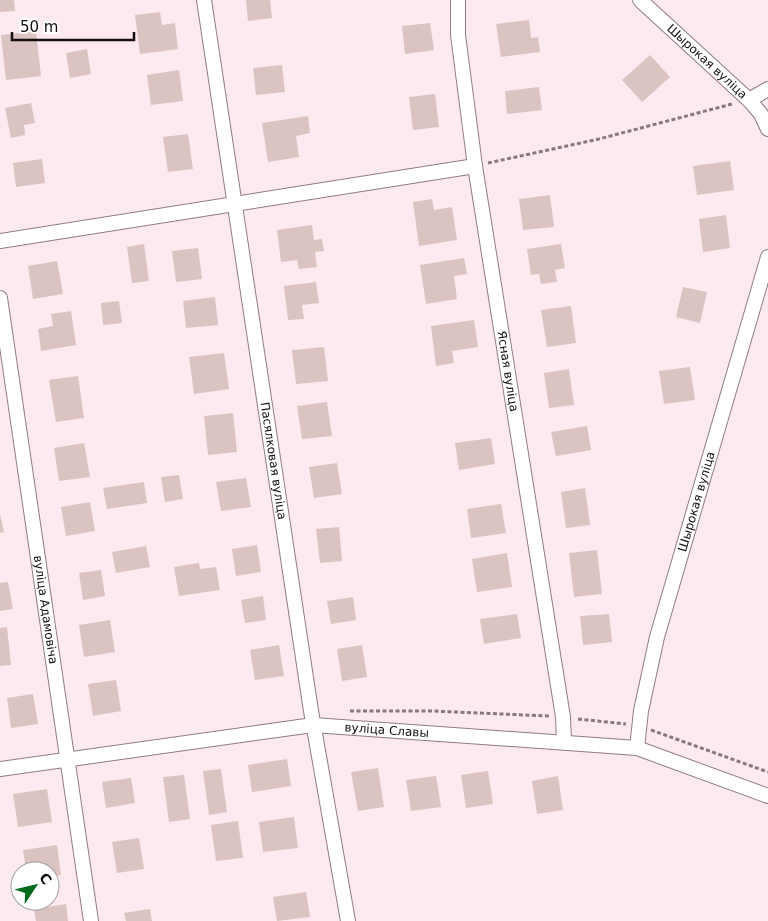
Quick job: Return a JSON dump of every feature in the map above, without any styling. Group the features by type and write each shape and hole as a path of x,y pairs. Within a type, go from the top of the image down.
{"street":[{"name":"Пасялковая вуліца","path":"204,0 313,725 348,921"},
{"name":"Ясная вуліца","path":"458,0 458,35 475,166 562,707 564,741"},
{"name":"Шырокая вуліца","path":"640,0 749,100 761,114 768,129"},
{"path":"749,100 768,89"},
{"path":"0,240 234,202 475,166"},
{"name":"Шырокая вуліца","path":"637,748 641,711 657,637 768,257"},
{"name":"вуліца Адамовіча","path":"0,298 91,921"},
{"name":"вуліца Славы","path":"0,769 313,725 564,741 637,748 768,796"}],"path":[{"path":"475,166 599,139 749,100"}],"building":[{"path":"0,0 14,0 15,11 0,12"},
{"path":"246,0 270,0 272,18 248,21"},
{"path":"160,12 162,25 175,23 178,49 140,54 135,15"},
{"path":"529,20 531,38 538,37 540,52 501,57 496,24"},
{"path":"430,23 434,50 405,54 402,26"},
{"path":"36,31 41,76 6,80 1,35"},
{"path":"87,49 91,74 70,78 66,53"},
{"path":"650,55 670,77 642,102 622,80"},
{"path":"282,65 285,92 256,95 253,68"},
{"path":"179,70 183,101 151,105 147,75"},
{"path":"539,87 542,110 507,114 505,91"},
{"path":"435,94 439,127 413,130 409,97"},
{"path":"31,103 35,123 24,125 25,135 11,138 5,108"},
{"path":"308,116 310,133 296,136 299,157 268,162 262,123"},
{"path":"188,134 193,169 168,172 163,137"},
{"path":"42,159 45,183 16,187 13,163"},
{"path":"730,161 734,190 697,195 693,166"},
{"path":"550,195 554,227 523,230 519,199"},
{"path":"432,199 434,210 452,207 457,240 419,246 413,202"},
{"path":"726,215 730,248 703,252 699,219"},
{"path":"312,225 314,240 322,239 324,251 315,252 317,267 299,269 297,260 281,262 277,230"},
{"path":"144,244 149,281 132,283 127,247"},
{"path":"561,244 565,268 555,270 557,282 541,284 539,274 531,275 527,249"},
{"path":"198,248 202,279 176,282 172,251"},
{"path":"464,258 467,274 454,276 457,299 426,304 420,265"},
{"path":"57,261 63,294 33,299 28,266"},
{"path":"316,282 319,303 302,305 304,319 288,320 284,286"},
{"path":"683,287 707,292 700,323 676,317"},
{"path":"215,297 218,325 186,328 183,301"},
{"path":"119,301 122,323 103,325 101,303"},
{"path":"571,306 576,343 547,347 541,310"},
{"path":"71,311 76,345 41,351 38,329 53,326 51,314"},
{"path":"474,320 478,347 452,351 454,363 436,366 431,326"},
{"path":"324,347 328,381 296,384 292,350"},
{"path":"224,353 229,389 194,394 189,357"},
{"path":"690,367 695,400 664,404 659,371"},
{"path":"569,369 574,405 549,408 544,373"},
{"path":"78,376 84,418 56,422 49,380"},
{"path":"327,402 332,436 302,439 297,406"},
{"path":"233,413 237,452 208,455 204,416"},
{"path":"587,426 591,450 556,456 551,432"},
{"path":"491,438 495,464 459,470 455,443"},
{"path":"84,443 90,477 59,481 54,448"},
{"path":"337,463 342,494 314,498 309,467"},
{"path":"179,475 183,499 165,502 161,477"},
{"path":"246,478 251,507 221,511 216,482"},
{"path":"144,482 147,503 107,509 103,488"},
{"path":"585,488 590,525 566,528 561,492"},
{"path":"90,502 95,531 66,536 61,507"},
{"path":"501,504 506,533 471,538 467,509"},
{"path":"0,514 4,532 0,533"},
{"path":"339,527 342,561 320,563 316,529"},
{"path":"257,545 261,572 236,576 232,549"},
{"path":"146,546 150,567 116,573 112,552"},
{"path":"597,550 602,594 574,597 569,553"},
{"path":"507,553 512,587 477,592 472,559"},
{"path":"199,563 200,569 216,567 220,590 179,596 174,567"},
{"path":"101,570 105,596 83,600 79,573"},
{"path":"8,582 13,609 0,611 0,583"},
{"path":"263,596 266,620 245,623 241,600"},
{"path":"353,597 356,620 331,624 327,601"},
{"path":"517,614 521,638 484,644 480,619"},
{"path":"609,614 612,642 583,645 580,616"},
{"path":"110,620 115,652 84,657 79,625"},
{"path":"7,627 11,665 0,666 0,628"},
{"path":"279,645 284,676 255,680 250,650"},
{"path":"362,645 367,677 342,681 337,649"},
{"path":"116,680 121,711 93,716 88,684"},
{"path":"33,694 38,724 11,728 7,698"},
{"path":"287,759 291,786 252,792 248,765"},
{"path":"378,768 384,807 358,811 351,772"},
{"path":"221,769 227,812 209,815 203,771"},
{"path":"488,771 493,804 466,808 461,775"},
{"path":"184,775 190,819 169,822 163,777"},
{"path":"436,776 441,807 411,811 406,780"},
{"path":"558,776 563,810 537,814 532,781"},
{"path":"131,778 135,803 106,808 102,782"},
{"path":"47,789 52,822 18,827 13,794"},
{"path":"294,817 298,848 263,852 259,822"},
{"path":"238,821 243,858 216,861 211,825"},
{"path":"139,838 144,869 117,873 112,842"},
{"path":"57,845 59,861 25,861 23,850"},
{"path":"306,892 310,917 277,921 273,897"},
{"path":"66,904 68,921 36,921 34,911 60,911 60,905"},
{"path":"150,909 152,921 126,921 124,913"}]}
